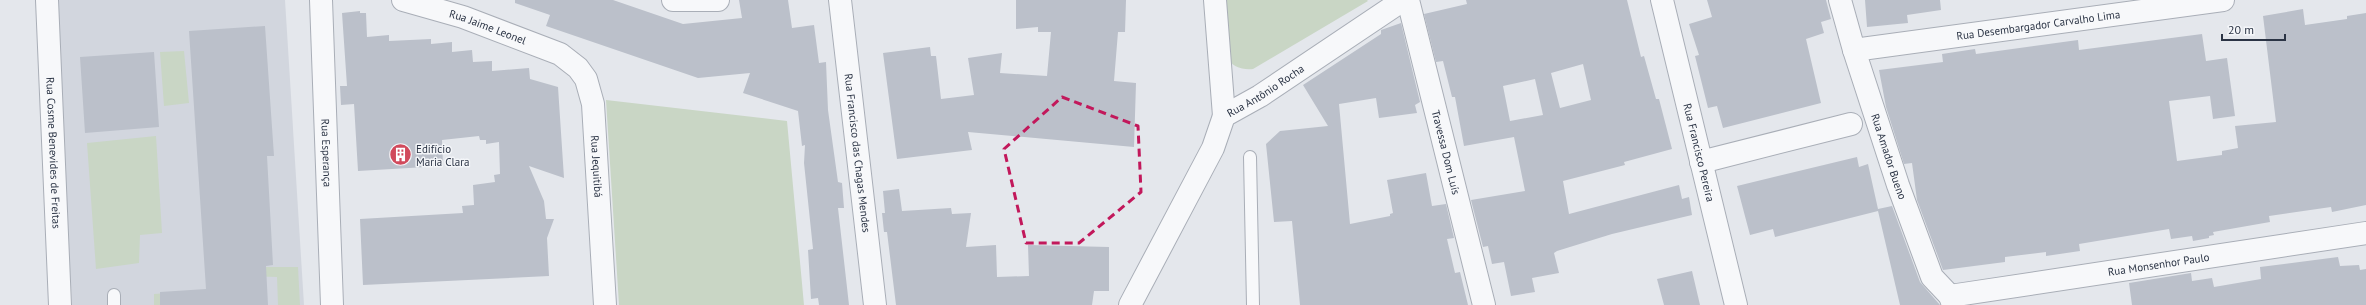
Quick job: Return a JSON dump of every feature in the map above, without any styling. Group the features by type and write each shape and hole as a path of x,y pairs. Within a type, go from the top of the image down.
{"street":[{"name":"Rua Cosme Benevides de Freitas","path":"47,0 60,305"},
{"name":"Rua Esperança","path":"321,0 332,305"},
{"name":"Rua Jaime Leonel","path":"404,0 462,8 548,49"},
{"path":"673,0 718,0"},
{"name":"Rua Francisco das Chagas Mendes","path":"840,0 875,305"},
{"path":"1215,0 1224,116"},
{"name":"Rua Antônio Rocha","path":"1134,302 1209,154 1224,116 1260,96 1403,0"},
{"name":"Travessa Dom Luís","path":"1408,0 1484,305"},
{"name":"Rua Francisco Pereira","path":"1662,0 1736,305"},
{"name":"Rua Amador Bueno","path":"1840,0 1854,50 1898,186 1932,277 1952,300"},
{"name":"Rua Desembargador Carvalho Lima","path":"1854,50 2223,0"},
{"name":"Rua Jequitibá","path":"548,49 578,68 591,92 605,305"},
{"path":"1701,162 1852,124"},
{"name":"Rua Monsenhor Paulo","path":"1952,300 2366,233"}],"lane":[{"path":"1250,158 1253,305"}],"highlighted area":[{"path":"1062,97 1138,126 1141,192 1079,243 1026,243 1004,149"}],"shaded area":[{"path":"54,0 285,0 304,305 72,305"}],"green space":[{"path":"1221,0 1368,1 1253,69 1249,69 1237,67 1231,63 1227,56 1223,37"},
{"path":"184,51 189,103 164,106 160,52"},
{"path":"606,100 787,121 804,305 619,305"},
{"path":"156,136 162,233 140,235 139,263 96,269 87,143"},
{"path":"246,267 298,267 300,305 278,305 277,277 245,276"},
{"path":"168,293 168,305 154,305 154,294"}],"building":[{"path":"515,0 613,0 683,24 742,18 739,0 788,0 792,28 814,25 819,63 826,62 828,110 838,182 842,183 844,208 838,208 849,305 819,305 818,298 811,299 808,250 813,249 804,163 805,145 802,146 798,111 743,93 750,73 698,78 546,26 550,15 515,3"},
{"path":"1016,0 1126,0 1125,32 1118,32 1114,81 1136,83 1134,147 968,132 972,150 897,159 883,53 930,47 931,56 936,56 941,99 974,95 968,58 1002,53 1000,73 1047,76 1051,32 1038,32 1038,27 1016,29"},
{"path":"1466,0 1627,0 1641,57 1644,56 1656,99 1659,99 1672,149 1624,162 1625,165 1563,181 1569,214 1679,185 1682,199 1689,197 1692,215 1612,234 1557,251 1554,253 1559,273 1532,278 1535,292 1511,296 1504,262 1492,264 1488,246 1483,247 1471,200 1525,191 1514,137 1464,146 1455,97 1452,97 1443,61 1436,62 1424,14 1467,4","holes":["1583,64 1591,100 1560,108 1551,73","1535,79 1543,115 1510,121 1503,86"]},
{"path":"1707,0 1826,0 1831,19 1821,22 1824,33 1806,39 1821,103 1723,128 1717,106 1708,108 1695,56 1699,55 1689,24 1712,17"},
{"path":"1865,0 1940,0 1941,10 1907,15 1908,23 1867,27"},
{"path":"2303,9 2305,25 2347,19 2347,16 2366,13 2366,205 2332,212 2331,207 2269,216 2270,222 2213,232 2214,235 2209,236 2209,238 2193,241 2192,236 2171,239 2169,229 2079,244 2080,251 2046,256 2046,252 2005,257 2005,262 1943,270 1917,200 1912,163 1904,164 1886,107 1879,70 1943,62 1942,54 1975,49 1976,54 2078,40 2079,50 2202,34 2206,61 2227,58 2235,116 2213,119 2210,96 2169,101 2177,161 2222,155 2222,151 2238,148 2235,126 2276,122 2263,16"},
{"path":"360,11 360,13 366,13 367,37 389,35 389,41 431,39 431,44 452,42 452,52 472,50 473,62 492,61 492,71 529,68 530,79 558,87 564,178 529,166 544,201 546,219 554,219 547,238 549,276 363,285 360,219 463,213 462,206 474,205 473,185 495,182 494,175 500,174 499,142 486,144 486,140 480,140 479,136 442,140 443,166 358,171 354,104 341,105 340,86 347,86 342,13"},
{"path":"1401,23 1420,102 1415,105 1417,113 1379,118 1376,98 1339,104 1350,224 1390,216 1390,214 1393,213 1387,180 1426,173 1432,206 1446,204 1454,238 1447,239 1455,273 1460,272 1468,305 1300,305 1292,221 1274,222 1266,144 1280,131 1328,126 1303,85 1381,34 1381,30"},
{"path":"265,26 274,156 267,156 273,265 266,266 268,305 160,305 160,292 206,289 189,31"},
{"path":"154,52 159,127 85,133 80,57"},
{"path":"1857,157 1859,167 1868,164 1878,209 1892,206 1920,282 1940,305 1900,305 1878,211 1775,237 1773,229 1750,235 1737,186"},
{"path":"899,189 902,211 951,208 952,214 971,213 966,247 996,245 997,277 1029,276 1028,245 1109,247 1109,291 1094,291 1092,305 896,305 887,232 884,232 882,213 885,213 883,191"},
{"path":"2338,257 2340,266 2359,265 2360,270 2366,269 2366,305 2132,305 2129,283 2191,273 2192,281 2212,278 2214,287 2261,279 2260,267"},
{"path":"1692,271 1700,305 1664,305 1657,279"}],"place":[{"name":"Edifício Maria Clara","path":"400,155"}]}
